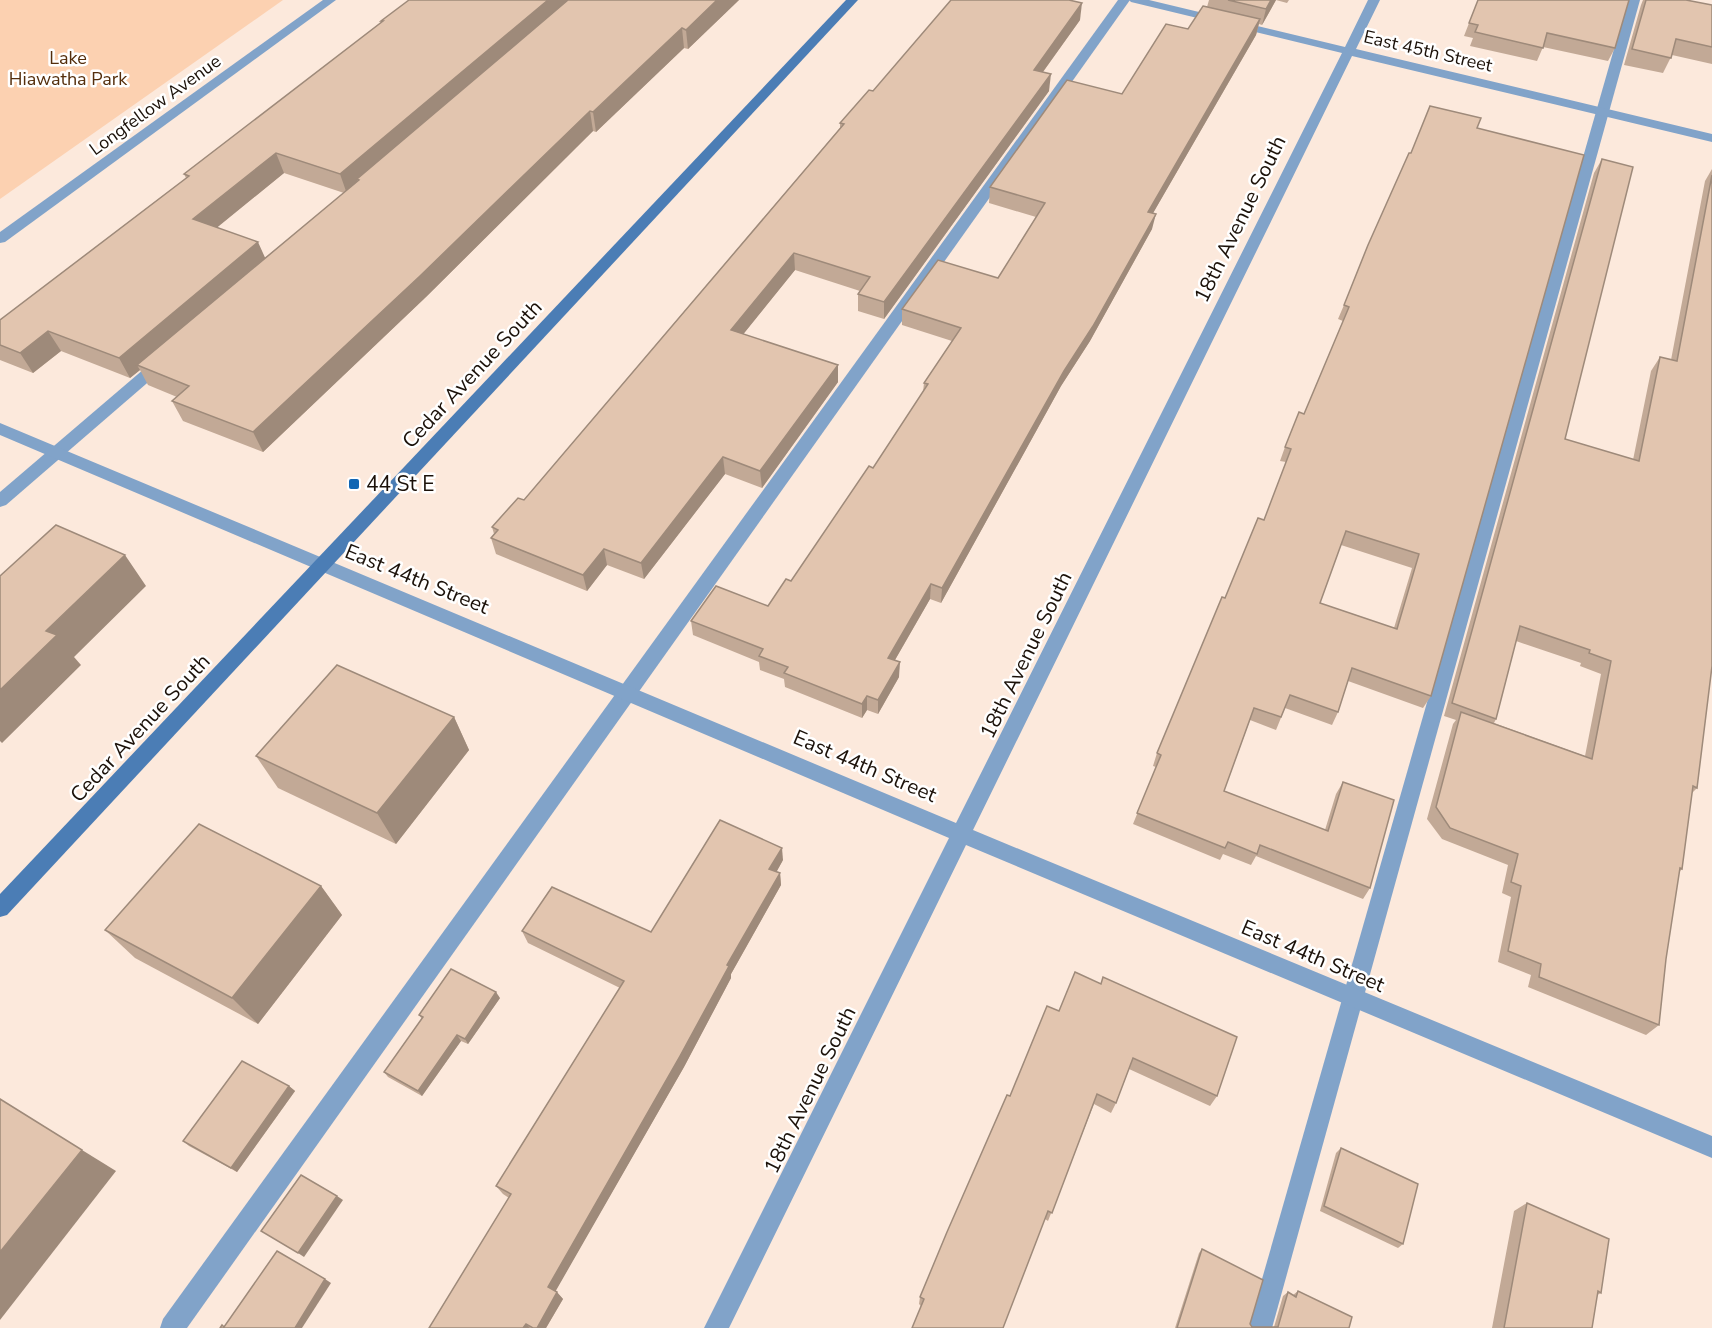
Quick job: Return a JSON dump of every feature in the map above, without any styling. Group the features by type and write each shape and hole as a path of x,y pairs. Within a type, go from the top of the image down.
{"main road":[{"name":"Cedar Avenue South","path":"0,908 852,0"}],"street":[{"name":"Longfellow Avenue","path":"0,239 330,0"},
{"path":"172,1328 1124,0"},
{"name":"East 45th Street","path":"1135,0 1712,138"},
{"name":"18th Avenue South","path":"716,1328 1374,0"},
{"path":"1260,1328 1634,0"},
{"path":"0,501 172,353"},
{"name":"East 44th Street","path":"0,429 1712,1148"}],"green space":[{"name":"Lake Hiawatha Park","path":"0,0 283,0 0,199"}],"building":[{"path":"409,0 548,0 340,174 276,153 193,219 258,242 119,358 48,331 20,353 0,345 0,320 189,176 184,174"},
{"path":"568,0 717,0 686,30 682,28 593,112 590,111 420,276 253,432 172,401 189,386 137,365 359,180 357,179"},
{"path":"951,0 1069,0 1082,3 1034,70 1051,74 884,302 858,294 870,277 794,253 731,330 838,365 760,471 723,457 641,563 604,549 583,575 491,538 498,530 492,527 518,498 524,500 844,124 840,123 869,90 873,91"},
{"path":"1228,0 1271,0 1266,9"},
{"path":"1478,0 1629,0 1615,48 1547,33 1543,48 1475,32 1478,25 1469,23"},
{"path":"1646,0 1686,0 1712,5 1712,47 1676,39 1671,58 1632,49"},
{"path":"1203,6 1260,19 1148,212 1156,214 1093,326 1064,371 942,588 931,584 888,658 900,662 878,700 867,696 862,704 784,673 788,667 759,656 763,649 691,621 716,586 768,606 786,579 791,581 869,466 873,468 928,384 924,383 961,328 902,309 938,260 998,278 1045,203 990,187 1067,80 1122,94 1166,24 1188,29"},
{"path":"1430,106 1481,118 1477,128 1584,155 1431,696 1352,668 1338,712 1290,695 1281,717 1254,708 1224,791 1328,831 1343,782 1394,800 1370,888 1260,845 1257,854 1228,842 1225,848 1137,813 1161,755 1157,753 1222,597 1225,598 1258,518 1264,520 1291,449 1285,447 1299,412 1304,414 1349,307 1344,305 1368,245 1409,153 1411,153","holes":["1346,531 1419,554 1397,629 1320,603"]},
{"path":"1602,159 1633,167 1565,439 1639,461 1660,357 1677,361 1712,175 1712,666 1697,788 1693,786 1682,869 1680,868 1666,959 1659,1025 1539,977 1541,964 1508,951 1521,886 1511,882 1518,854 1450,828 1436,807 1461,712 1592,759 1611,661 1589,653 1590,650 1520,626 1496,719 1452,703"},
{"path":"56,525 125,555 46,631 57,635 0,690 0,576"},
{"path":"337,665 454,717 377,813 256,756"},
{"path":"720,820 782,848 769,869 780,873 727,965 729,966 680,1056 548,1287 557,1292 537,1328 526,1324 523,1328 429,1328 511,1194 496,1186 624,981 522,931 552,887 651,932"},
{"path":"199,824 321,886 232,998 105,930"},
{"path":"451,969 496,992 465,1039 457,1035 418,1091 384,1072 423,1017 419,1015"},
{"path":"1075,972 1101,984 1103,977 1237,1037 1217,1096 1133,1058 1116,1103 1097,1094 1052,1213 1048,1211 1003,1328 912,1328 924,1299 920,1297 947,1232 1007,1095 1010,1096 1047,1006 1059,1011"},
{"path":"242,1061 289,1086 231,1168 183,1141"},
{"path":"0,1099 82,1150 0,1252"},
{"path":"1341,1148 1418,1184 1403,1244 1324,1206"},
{"path":"301,1175 337,1196 298,1253 261,1231"},
{"path":"1527,1203 1609,1239 1601,1293 1598,1291 1592,1328 1504,1328"},
{"path":"1202,1249 1263,1280 1250,1324 1252,1327 1278,1327 1288,1292 1296,1297 1298,1291 1352,1317 1349,1328 1177,1328"},
{"path":"277,1251 325,1279 295,1328 220,1328 222,1325 224,1327"}],"place":[{"name":"44 St E","path":"354,484"}]}
